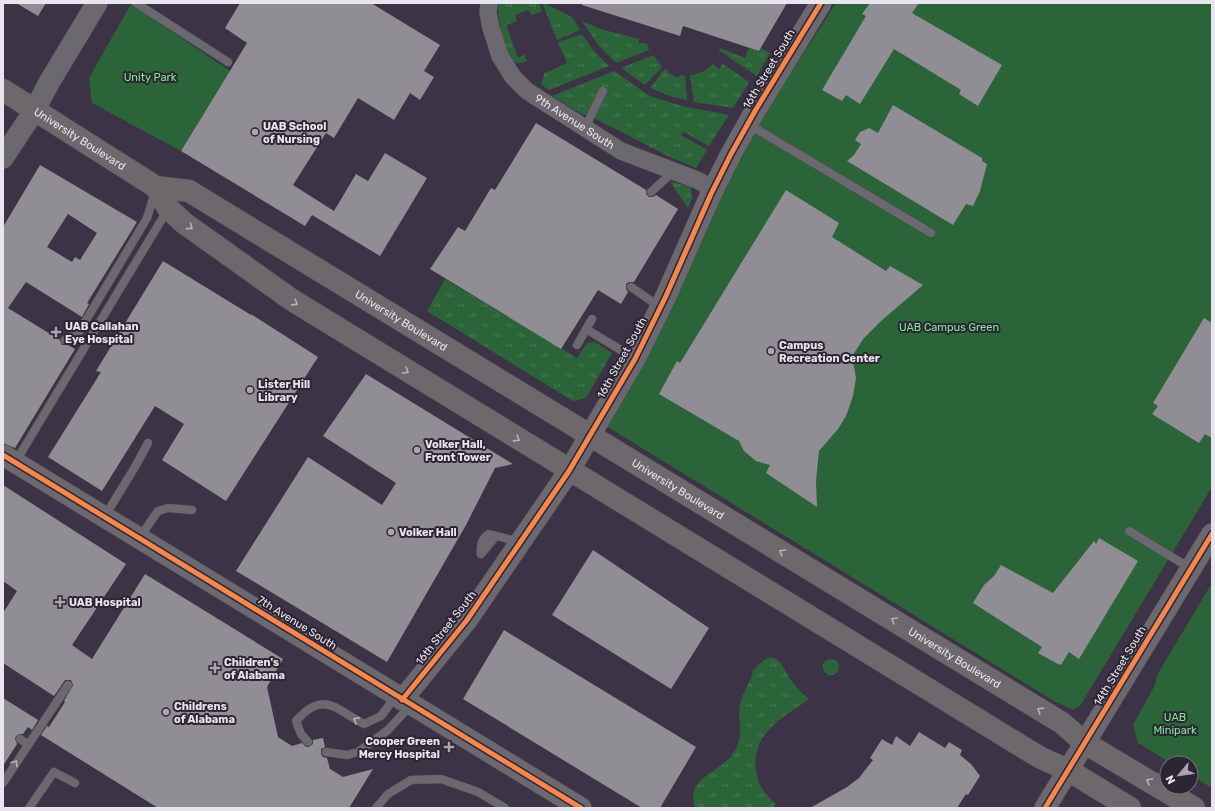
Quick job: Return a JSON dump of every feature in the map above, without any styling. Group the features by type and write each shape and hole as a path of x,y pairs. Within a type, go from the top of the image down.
{"main road":[{"name":"University Boulevard","path":"3,90 156,187 189,190 1062,723 1085,743 1194,808"},
{"name":"University Boulevard","path":"156,187 168,208 184,223 292,300 569,471 1026,749 1041,758 1068,770 1130,808"}],"street":[{"path":"3,158 34,111 50,81 97,3"},
{"name":"9th Avenue South","path":"489,3 488,13 490,28 500,56 513,77 527,91 621,151 697,180 714,189"},
{"name":"16th Street South","path":"403,700 467,620 569,471 635,359 661,308 714,189 748,124 821,3"},
{"name":"7th Avenue South","path":"9,459 140,537 581,808"},
{"name":"14th Street South","path":"1045,808 1212,534"}],"lane":[{"path":"136,3 228,62"},
{"path":"585,128 603,90"},
{"path":"748,124 931,233"},
{"path":"650,192 674,171"},
{"path":"65,340 79,332 147,218 156,187"},
{"path":"9,459 168,208"},
{"path":"631,287 661,308"},
{"path":"577,345 592,320"},
{"path":"586,329 635,359"},
{"path":"105,516 148,443"},
{"path":"140,537 158,511 168,508 192,510"},
{"path":"1130,531 1191,569"},
{"path":"496,536 521,542"},
{"path":"3,783 68,685"},
{"path":"308,742 301,734 296,721 305,710 315,705 326,704 339,708 364,724 381,716 403,700"},
{"path":"326,752 347,755 358,752 388,730 403,700"},
{"path":"20,739 28,744"},
{"path":"29,808 54,772 75,784"},
{"path":"376,808 388,794 410,780 441,779 478,792 505,808"}],"shaded area":[{"path":"3,3 1212,3 1212,808 3,808"}],"green space":[{"path":"498,3 539,3 542,11 532,15 528,10 515,15 517,21 506,25 518,58 524,55 527,61 518,63 513,60 505,46 502,36"},
{"path":"545,3 573,18 580,30 557,40 543,5"},
{"name":"UAB Campus Green","path":"836,3 1209,3 1212,5 1212,487 1080,706 1073,710 1054,701 606,426 749,138"},
{"name":"Unity Park","path":"131,4 230,71 181,151 92,103 89,78"},
{"path":"582,21 600,29 639,39 639,43 647,43 649,50 616,63 598,45"},
{"path":"582,34 593,50 609,66 549,90 541,83 544,76 543,74 567,63 558,42"},
{"path":"720,48 745,58 749,48 759,51 761,48 770,53 757,76 719,51"},
{"path":"654,56 662,67 645,85 621,68"},
{"path":"713,64 719,69 723,64 749,82 733,108 694,102 690,76 704,71"},
{"path":"665,69 668,73 679,78 680,75 685,76 687,100 673,97 650,88"},
{"path":"614,71 650,96 682,106 729,115 709,146 684,132 681,135 707,150 696,168 670,157 588,115 583,115 552,96"},
{"path":"673,182 691,187 692,199 688,208 671,183"},
{"path":"445,279 577,358 587,343 595,342 612,353 586,398 573,401 427,311"},
{"name":"UAB Minipark","path":"1212,583 1212,788 1199,780 1199,755 1159,756 1138,743 1133,725 1155,685 1157,675"},
{"path":"771,657 782,664 790,679 809,699 779,720 764,736 759,746 756,757 758,781 768,797 776,804 773,808 695,808 693,798 695,789 699,782 732,755 739,741 740,704 751,679 753,670 764,660"},
{"path":"828,659 834,659 839,664 837,673 834,675 828,675 823,670 823,664"}],"building":[{"path":"16,3 46,3 38,16"},
{"path":"240,3 371,3 440,45 424,71 434,77 420,100 410,93 394,120 358,98 334,138 326,133 293,185 334,211 356,174 368,181 385,153 427,178 380,256 312,215 305,226 181,151 247,43 225,28"},
{"path":"582,3 787,3 759,51 683,26 680,36 582,5"},
{"path":"870,3 919,3 912,13 1002,65 978,106 959,94 961,90 894,49 860,104 846,95 842,101 822,90 866,16 862,14"},
{"path":"893,105 982,158 982,161 987,164 980,191 973,206 966,204 953,225 847,161 854,155 861,144 855,140 860,132 869,128 878,133"},
{"path":"536,123 646,190 646,194 649,197 656,195 678,209 634,282 629,282 626,284 626,289 628,292 621,304 598,290 561,349 430,269 458,227 465,231 491,188 495,190"},
{"name":"UAB Callahan Eye Hospital","path":"40,165 137,222 87,303 89,304 82,317 26,282 8,308 60,340 62,345 68,345 75,349 15,448 3,443 3,227","holes":["68,214 97,233 80,260 75,257 72,262 47,247"]},
{"name":"Campus Recreation Center","path":"786,190 839,223 832,237 886,271 890,266 923,285 881,321 864,338 852,356 856,378 853,396 846,416 838,429 819,451 816,481 817,507 766,473 770,465 756,461 744,451 739,441 659,394 677,361 680,363"},
{"path":"163,261 251,314 318,357 226,501 162,460 184,424 155,406 102,491 48,457 101,372 96,371"},
{"path":"1204,318 1212,323 1212,438 1205,434 1199,443 1152,414 1158,406 1153,403"},
{"name":"Volker Hall","path":"366,374 513,464 495,468 466,525 387,662 236,571 308,457 382,505 396,483 323,436"},
{"name":"Children's of Alabama","path":"3,485 126,564 72,645 92,659 145,574 283,659 267,687 278,737 292,746 302,743 306,747 313,744 313,740 323,738 325,747 321,749 321,754 323,757 327,758 330,769 343,777 373,769 349,808 158,808 41,735 47,726 49,727 65,702 64,701 73,685 71,680 65,680 54,696 3,663 3,613 17,591 3,581"},
{"path":"1099,538 1138,561 1079,659 1069,652 1061,665 1056,663 1038,653 1042,647 973,603 984,585 994,576 1001,565 1053,593 1094,541 1096,544"},
{"path":"593,550 709,628 671,689 552,615"},
{"path":"504,630 696,747 660,808 642,808 463,699"},
{"path":"3,698 38,720 32,730 28,727 23,734 16,736 15,739 17,744 3,766"},
{"path":"919,732 945,748 949,742 962,750 960,755 971,764 980,776 968,795 966,794 957,808 810,808 847,787 859,778 873,760 870,758 882,739 892,745 896,736 910,746"}],"cycle path":[{"path":"402,700 467,620 569,471 635,359 666,296 711,194 731,154 755,111 821,3"},
{"path":"3,455 581,808"},
{"path":"1045,808 1212,534"}],"place":[{"name":"UAB School of Nursing","path":"255,132"},
{"name":"UAB Callahan Eye Hospital","path":"56,332"},
{"name":"Campus Recreation Center","path":"771,351"},
{"name":"Lister Hill Library","path":"250,390"},
{"name":"Volker Hall, Front Tower","path":"417,450"},
{"name":"Volker Hall","path":"391,532"},
{"name":"UAB Hospital","path":"60,602"},
{"name":"Children's of Alabama","path":"215,668"},
{"name":"Childrens of Alabama","path":"166,712"},
{"name":"Cooper Green Mercy Hospital","path":"449,747"}]}
